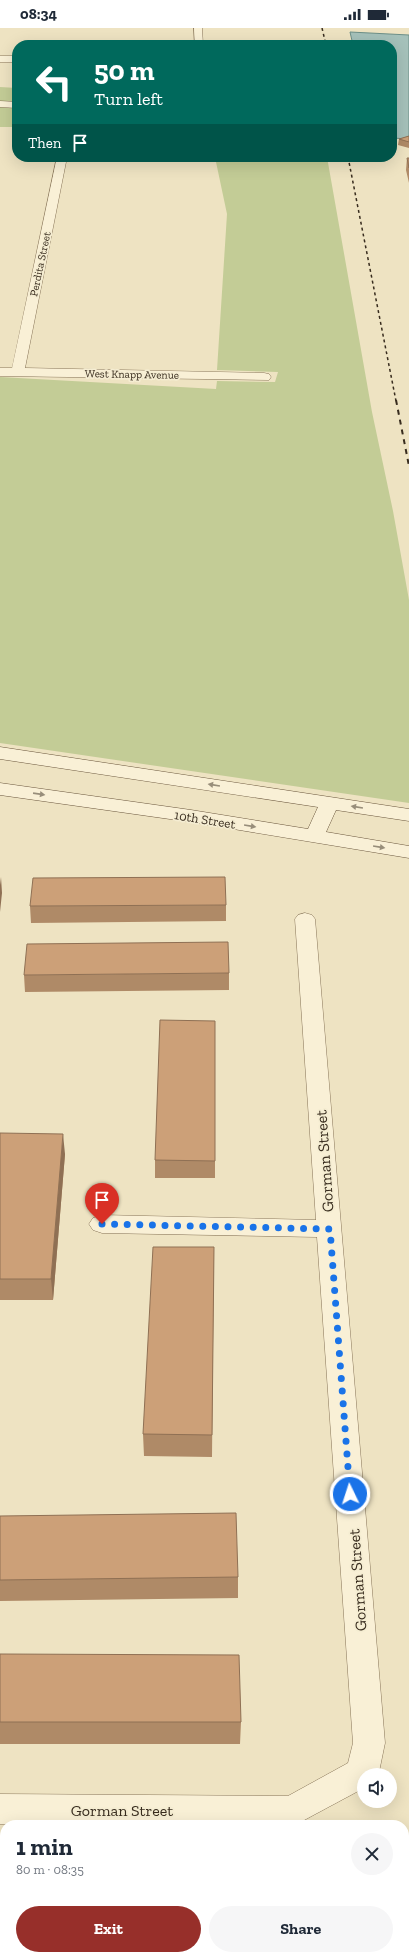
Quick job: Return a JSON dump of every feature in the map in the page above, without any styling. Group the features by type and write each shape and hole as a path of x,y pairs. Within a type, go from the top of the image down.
{"street":[{"path":"198,28 199,40"},
{"path":"0,59 12,59"},
{"name":"Perdita Street","path":"18,372 61,162"},
{"name":"West Knapp Avenue","path":"0,372 264,377"},
{"path":"0,753 409,815"},
{"name":"10th Street","path":"0,789 191,816 409,852"},
{"path":"314,836 329,803"},
{"name":"Gorman Street","path":"0,1809 292,1811 363,1772 369,1743 306,919"},
{"path":"102,1224 330,1229"}],"lane":[{"path":"0,104 12,105"}],"green space":[{"path":"0,87 12,88 12,127 0,127"},
{"path":"216,162 328,162 372,412 393,511 409,600 409,803 0,743 0,377 216,389 217,381 275,382 278,372 217,370 227,214"}],"water":[{"path":"350,32 409,35 409,139 397,138 397,40 352,40"}],"building":[{"path":"409,136 409,142 399,139"},
{"path":"225,877 226,905 30,906 33,878"},
{"path":"228,942 229,973 24,975 27,944"},
{"path":"160,1020 215,1021 215,1161 155,1160"},
{"path":"0,1133 63,1134 51,1279 0,1279"},
{"path":"153,1247 214,1247 212,1435 143,1434"},
{"path":"236,1513 238,1577 0,1580 0,1516"},
{"path":"0,1654 239,1655 241,1722 0,1722"}],"railway":[{"path":"322,28 325,40"},
{"path":"349,162 396,401"},
{"path":"396,400 409,466"}],"route":[{"path":"102,1224 330,1229 350,1494"}]}
